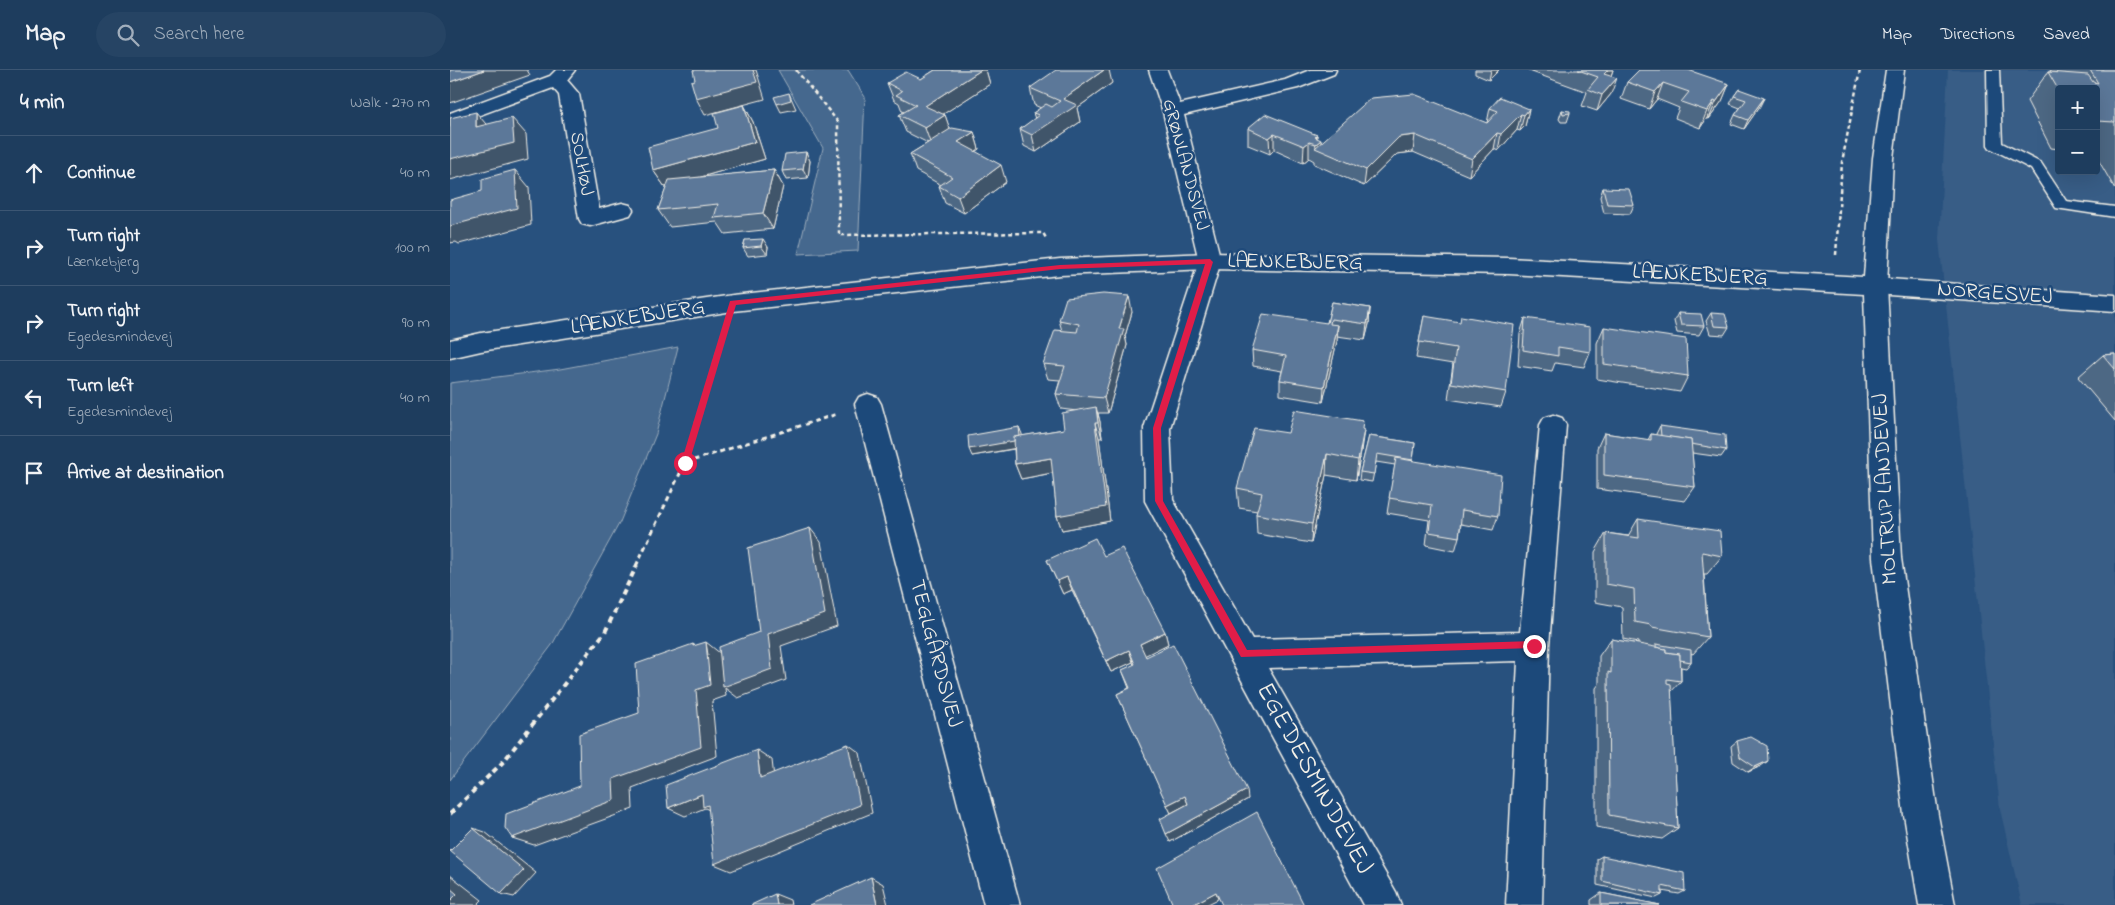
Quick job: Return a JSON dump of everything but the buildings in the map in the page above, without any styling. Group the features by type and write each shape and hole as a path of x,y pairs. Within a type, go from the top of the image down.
{"street":[{"name":"GRØNLANDSVEJ","path":"1158,70 1173,112 1210,262"},
{"path":"1173,112 1291,84 1326,70"},
{"name":"MOLTRUP LANDEVEJ","path":"1894,70 1883,158 1875,286 1887,558 1921,816 1937,905"},
{"name":"SOLHØJ","path":"450,120 561,75 569,94 590,219 622,210"},
{"name":"LÆNKEBJERG","path":"450,349 481,342 733,303 1060,267 1210,262 1509,266 1834,282 1875,286"},
{"name":"EGEDESMINDEVEJ","path":"1210,262 1157,428 1159,501 1383,905"},
{"name":"NORGESVEJ","path":"1875,286 2115,303"},
{"name":"TEGLGÅRDSVEJ","path":"868,404 1002,905"},
{"path":"1524,905 1534,646 1553,425"},
{"name":"EGEDESMINDEVEJ","path":"1244,654 1534,646"}],"lane":[{"path":"1993,70 1995,145 2036,166 2061,205 2115,212"}],"path":[{"path":"796,70 838,122 839,235 1043,233 1060,267"},
{"path":"1834,282 1842,162 1860,70"},
{"path":"450,814 503,762 605,632 685,463 733,303"},
{"path":"685,463 868,404"}],"shaded area":[{"path":"778,70 848,70 865,97 858,251 798,254 823,148"},
{"path":"1948,70 2115,70 2115,905 2022,905 2000,809 1939,240"},
{"path":"678,347 656,434 620,522 552,645 450,780 450,383 560,369"}],"route":[{"path":"685,463 733,303 1060,267 1210,262 1157,428 1159,501 1244,654 1534,646"}]}
